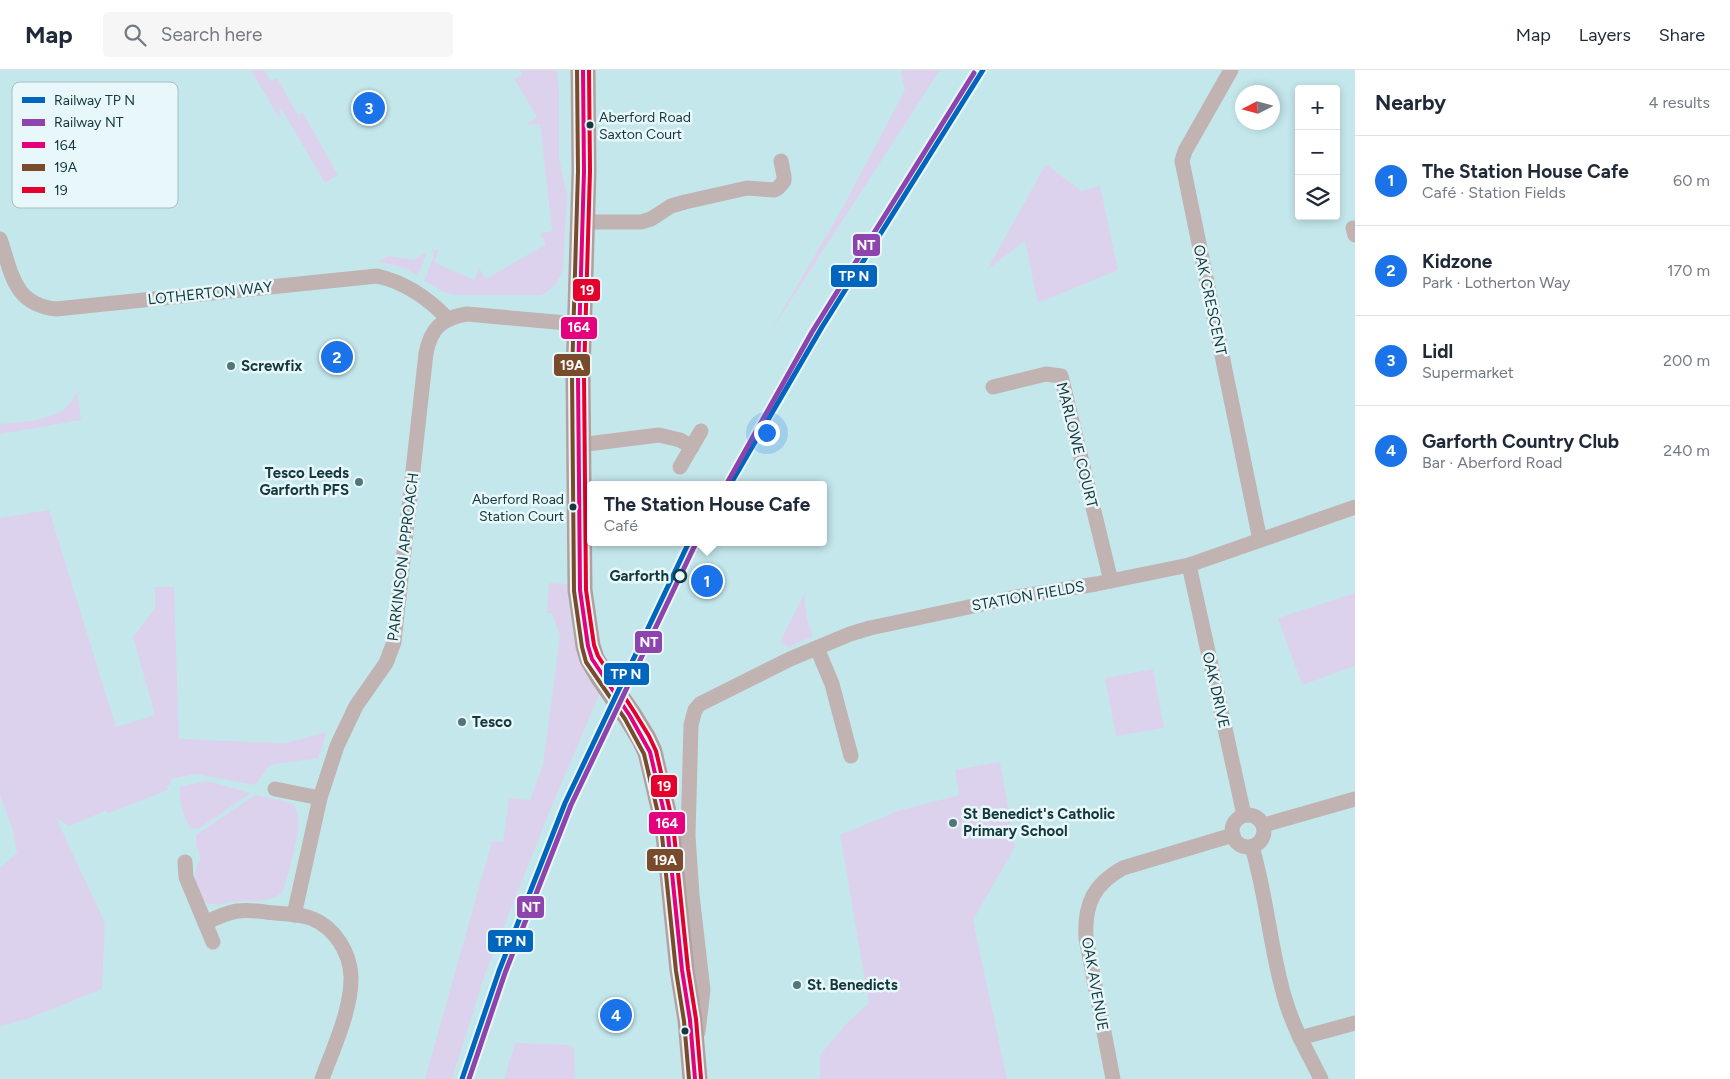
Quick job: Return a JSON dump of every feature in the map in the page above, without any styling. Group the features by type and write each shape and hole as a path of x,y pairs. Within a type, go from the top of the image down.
{"main road":[{"path":"583,70 584,171 578,324 580,590 588,646 592,659 630,716 650,752 667,824 682,970 695,1070"}],"street":[{"name":"OAK CRESCENT","path":"1231,70 1185,151 1182,161 1260,540"},
{"path":"582,222 641,222 651,219 671,206 684,202 747,188 774,190 784,181 781,160"},
{"name":"LOTHERTON WAY","path":"0,239 19,290 29,301 42,307 56,309 377,276 402,284 439,310 448,320"},
{"path":"448,320 455,316 467,314 578,324"},
{"name":"PARKINSON APPROACH","path":"294,915 320,798 342,732 356,706 386,663 394,642 428,341 435,330 448,320"},
{"name":"MARLOWE COURT","path":"993,387 1046,374 1061,376 1111,581"},
{"path":"680,467 701,431"},
{"path":"580,445 659,435 680,440 692,447"},
{"name":"STATION FIELDS","path":"695,1070 703,990 692,894 688,836 690,738 692,717 695,710 707,700 782,662 850,634 1011,598 1111,581 1189,565 1355,507"},
{"name":"OAK DRIVE","path":"1189,565 1244,815"},
{"path":"817,648 832,684 851,756"},
{"path":"275,789 320,798"},
{"path":"1264,824 1355,799"},
{"path":"1251,814 1264,824 1262,840 1252,847 1240,845 1233,835 1234,824 1238,818 1244,815 1251,814"},
{"name":"OAK AVENUE","path":"1113,1079 1086,938 1085,924 1092,896 1100,884 1123,868 1233,835"},
{"path":"1252,847 1263,888 1276,965 1285,1001 1300,1038 1321,1079"},
{"path":"185,862 186,877 213,942"},
{"path":"205,923 238,911 251,910 294,915 312,918 332,932 340,941 349,963 351,987 346,1011 322,1079"},
{"path":"1300,1038 1355,1023"}],"shaded area":[{"path":"251,70 264,70 271,81 277,78 298,115 303,113 338,175 325,183 281,108 279,118"},
{"path":"520,70 556,70 557,72 559,89 559,158 567,196 563,268 553,288 541,295 457,295 444,292 424,281 434,255 432,250 439,250 434,262 474,280 479,268 486,279 546,244 540,233 552,231 540,124 527,125 537,117 514,79 522,75"},
{"path":"903,70 940,70 767,337 842,209 905,90 901,73"},
{"path":"1046,164 1081,191 1100,186 1118,270 1038,303 1025,241 987,270"},
{"path":"425,253 426,255 417,276 403,268 377,262 388,256 414,260"},
{"path":"77,391 81,420 0,434 0,424 39,419 58,413 66,408"},
{"path":"49,510 116,727 155,715 133,637 155,608 155,587 174,587 179,739 286,743 327,732 318,758 270,765 255,785 196,774 170,779 171,784 167,786 168,790 109,813 105,811 69,826 56,818 105,923 102,989 27,1019 0,1026 0,868 17,853 13,831 0,795 0,518"},
{"path":"549,583 567,584 572,629 578,655 583,668 599,695 549,813 485,974 452,1079 425,1079 492,841 503,842 509,798 530,800 543,765 560,636 552,613 547,613"},
{"path":"806,590 806,613 813,636 789,647 780,642"},
{"path":"1355,593 1355,666 1302,685 1278,618"},
{"path":"1153,669 1164,728 1116,736 1105,678"},
{"path":"1000,762 1015,847 973,920 1007,1079 820,1079 820,1055 847,1023 869,1003 840,835 898,811 959,795 955,770"},
{"path":"207,781 251,793 198,829 190,828 182,808 180,787"},
{"path":"255,795 293,805 297,811 298,832 284,890 275,897 264,900 217,904 203,901 195,875 201,859 196,845 196,835"},
{"path":"515,1043 570,1045 574,1049 575,1079 504,1079"}],"transit line":[{"name":"19A","path":"577,70 578,171 572,375 574,591 586,662 625,719 644,754 661,826 689,1079"},
{"name":"164","path":"583,70 584,171 578,375 580,590 588,646 592,659 630,716 650,752 667,825 695,1079"},
{"name":"19","path":"589,70 590,171 584,375 586,590 594,645 598,656 635,713 656,751 673,824 701,1078"},
{"path":"732,481 822,327 983,70"},
{"path":"462,1079 499,971 565,803 687,546"}],"rail line":[{"name":"NT","path":"728,481 812,332 974,73"},
{"name":"NT","path":"469,1079 505,973 571,805 695,546"}],"place":[{"name":"Lidl","path":"369,108"},
{"name":"Aberford Road Saxton Court","path":"590,125"},
{"name":"Kidzone","path":"337,357"},
{"name":"Screwfix","path":"231,366"},
{"name":"Tesco Leeds Garforth PFS","path":"359,482"},
{"name":"Aberford Road Station Court","path":"573,507"},
{"name":"Garforth","path":"680,576"},
{"name":"The Station House Cafe","path":"707,581"},
{"name":"Tesco","path":"462,722"},
{"name":"St Benedict's Catholic Primary School","path":"953,823"},
{"name":"St. Benedicts","path":"797,985"},
{"name":"Garforth Country Club","path":"616,1015"}]}
